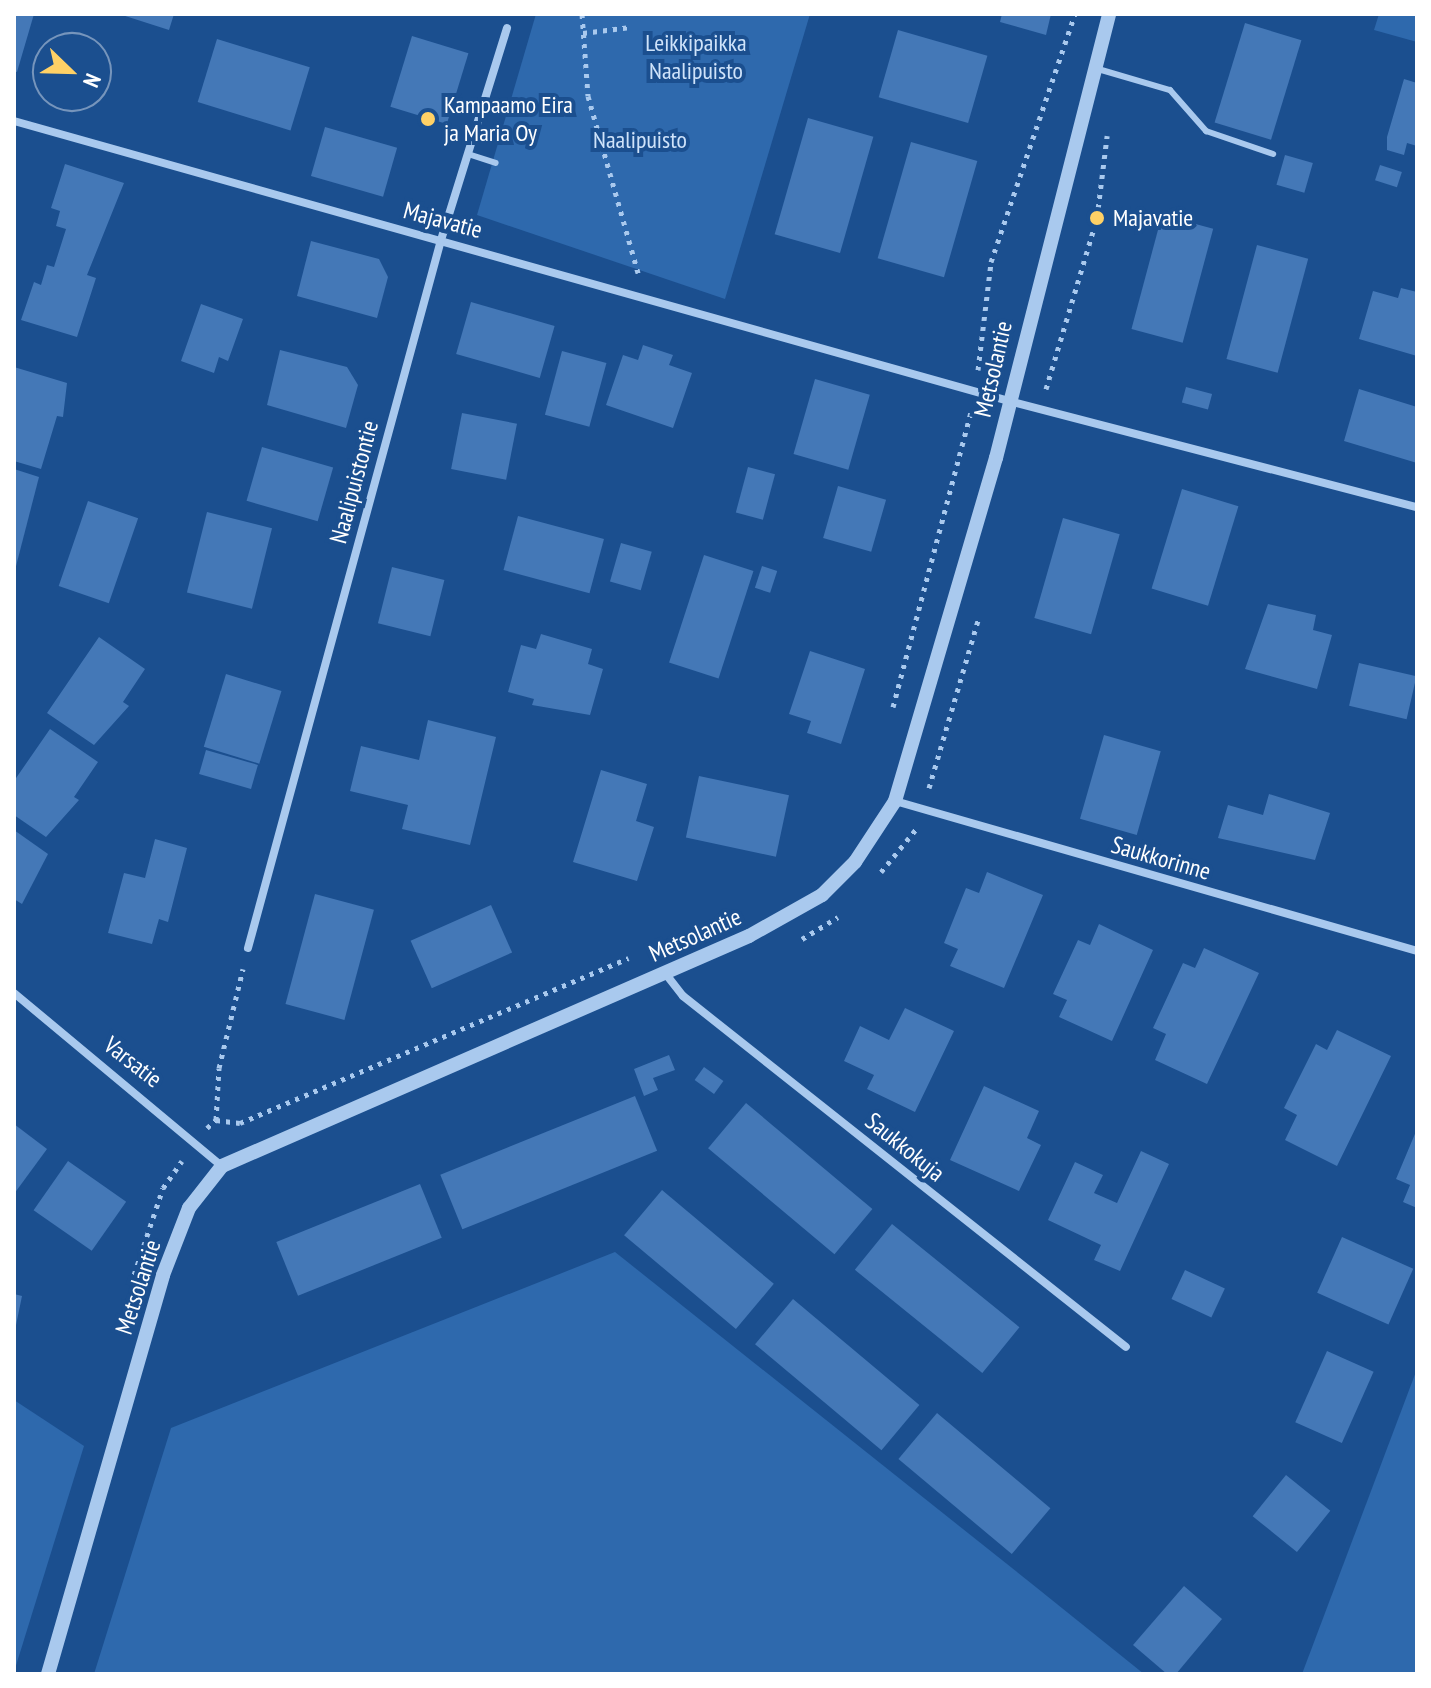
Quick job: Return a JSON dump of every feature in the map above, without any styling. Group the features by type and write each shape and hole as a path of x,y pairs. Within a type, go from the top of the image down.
{"street":[{"name":"Metsolantie","path":"48,1674 163,1275 189,1208 222,1166 665,973 822,895 855,862 895,801 1009,401 1109,14"},
{"name":"Naalipuistontie","path":"248,948 441,240 507,28"},
{"name":"Majavatie","path":"14,121 975,386 1009,401 1417,507"},
{"name":"Saukkorinne","path":"895,801 920,811 1417,951"},
{"name":"Saukkokuja","path":"665,973 683,996 1126,1347"},
{"name":"Varsatie","path":"14,993 197,1139 222,1166"}],"lane":[{"path":"1094,68 1170,90 1206,131 1273,154"},
{"path":"468,154 496,163"}],"path":[{"path":"582,14 588,96 632,234 641,294"},
{"path":"888,723 966,450 991,262 1075,14"},
{"path":"583,33 631,27"},
{"path":"1039,407 1097,218 1108,119"},
{"path":"875,880 916,833 983,601"},
{"path":"790,945 842,913"},
{"path":"130,1293 163,1188 197,1139 216,1120 219,1068 248,948"},
{"path":"216,1120 240,1123 635,955"}],"green space":[{"name":"Naalipuisto","path":"536,14 810,14 725,299 477,215"},
{"path":"1379,14 1417,14 1417,42 1374,30"},
{"path":"615,1252 1144,1674 94,1674 171,1428"},
{"path":"1417,1369 1417,1674 1302,1674"},
{"path":"14,1400 84,1446 14,1672"}],"building":[{"path":"14,14 34,14 17,72 14,71"},
{"path":"119,14 174,14 169,30"},
{"path":"1002,14 1051,14 1046,35 1000,22"},
{"path":"1245,23 1301,40 1271,140 1215,122"},
{"path":"898,30 987,56 968,123 879,97"},
{"path":"412,36 468,53 447,124 390,107"},
{"path":"217,39 310,67 290,130 198,102"},
{"path":"1404,79 1417,83 1417,146 1407,143 1404,155 1387,150 1387,137"},
{"path":"808,118 873,137 840,253 775,234"},
{"path":"325,127 397,148 383,197 311,176"},
{"path":"911,142 977,161 944,277 878,258"},
{"path":"1285,155 1313,163 1304,193 1276,185"},
{"path":"65,164 124,183 87,275 96,278 77,337 21,320 34,282 41,285 47,265 54,267 66,229 56,226 60,211 51,208"},
{"path":"1380,165 1402,172 1397,187 1375,180"},
{"path":"1162,215 1213,229 1183,343 1131,329"},
{"path":"311,241 379,259 388,277 377,318 297,296"},
{"path":"1257,245 1308,259 1278,373 1226,359"},
{"path":"1401,288 1417,292 1417,356 1359,339 1373,291 1398,298"},
{"path":"471,302 555,326 540,378 456,354"},
{"path":"201,304 243,319 228,361 219,357 214,373 181,361"},
{"path":"643,345 673,355 669,365 692,373 673,428 606,405 623,355 638,360"},
{"path":"280,350 347,367 358,385 346,428 267,405"},
{"path":"562,351 606,363 589,427 545,415"},
{"path":"14,367 67,383 63,417 57,416 41,469 14,461"},
{"path":"815,379 870,395 848,470 794,454"},
{"path":"1186,387 1212,394 1208,409 1182,402"},
{"path":"1359,389 1417,407 1417,463 1344,441"},
{"path":"462,413 517,424 506,480 451,469"},
{"path":"262,447 333,467 318,521 247,501"},
{"path":"748,467 775,474 763,520 736,512"},
{"path":"14,469 39,477 15,570 14,570"},
{"path":"838,486 886,500 871,552 823,538"},
{"path":"1182,489 1238,506 1208,606 1152,588"},
{"path":"88,501 138,518 109,603 59,586"},
{"path":"207,512 272,528 252,609 187,593"},
{"path":"518,516 604,539 589,593 504,570"},
{"path":"1063,518 1120,534 1091,634 1034,618"},
{"path":"621,543 652,552 641,590 610,581"},
{"path":"704,555 753,571 719,679 669,662"},
{"path":"762,566 777,571 770,593 755,588"},
{"path":"392,567 444,580 430,636 378,623"},
{"path":"1268,604 1316,615 1313,630 1332,635 1317,689 1245,669"},
{"path":"541,634 592,649 588,664 603,669 590,715 532,705 534,699 508,692 521,645 536,649"},
{"path":"99,637 145,669 123,702 129,706 94,745 47,713"},
{"path":"810,651 865,669 841,744 807,733 811,721 789,714"},
{"path":"1359,663 1416,676 1407,719 1349,706"},
{"path":"226,674 281,691 259,764 204,747"},
{"path":"428,720 496,737 470,845 402,829 408,805 350,791 361,746 419,760"},
{"path":"50,729 98,762 74,797 79,800 46,837 14,815 14,781"},
{"path":"1104,735 1161,751 1137,835 1080,819"},
{"path":"206,750 258,765 251,789 199,774"},
{"path":"601,770 647,784 636,821 654,827 637,881 573,862"},
{"path":"699,776 789,795 776,857 686,838"},
{"path":"1269,794 1330,813 1315,860 1218,838 1228,805 1263,815"},
{"path":"14,830 48,854 22,904 14,899"},
{"path":"155,839 187,848 168,922 159,919 152,944 108,933 124,873 145,878"},
{"path":"987,872 1043,895 1004,988 950,966 958,949 944,943 966,888 979,893"},
{"path":"315,894 374,910 344,1020 285,1004"},
{"path":"491,905 512,953 432,988 411,941"},
{"path":"1099,924 1153,950 1112,1041 1059,1017 1067,1000 1053,994 1078,940 1090,945"},
{"path":"1204,948 1259,973 1207,1084 1155,1060 1166,1034 1153,1028 1183,963 1195,968"},
{"path":"905,1008 954,1031 915,1112 867,1089 874,1075 844,1061 860,1026 889,1040"},
{"path":"1337,1030 1391,1056 1337,1166 1285,1140 1297,1115 1284,1108 1316,1044 1327,1050"},
{"path":"669,1055 675,1070 653,1078 658,1090 644,1096 634,1069"},
{"path":"704,1067 723,1081 714,1094 695,1080"},
{"path":"984,1086 1039,1111 1027,1138 1041,1145 1019,1191 950,1160"},
{"path":"635,1096 657,1151 462,1229 440,1175"},
{"path":"746,1103 872,1209 834,1254 708,1148"},
{"path":"14,1124 47,1149 14,1194"},
{"path":"1417,1129 1417,1208 1403,1202 1410,1185 1396,1179"},
{"path":"1141,1151 1169,1164 1120,1271 1094,1260 1101,1245 1048,1220 1075,1162 1103,1175 1094,1193 1117,1203"},
{"path":"68,1161 126,1202 92,1251 34,1210"},
{"path":"420,1184 442,1238 298,1296 276,1242"},
{"path":"662,1190 774,1284 736,1329 624,1235"},
{"path":"892,1224 1019,1327 982,1373 855,1270"},
{"path":"1342,1237 1413,1269 1388,1324 1317,1293"},
{"path":"1185,1270 1225,1289 1211,1318 1171,1299"},
{"path":"14,1294 22,1296 15,1330 14,1330"},
{"path":"793,1299 919,1405 881,1450 755,1344"},
{"path":"1327,1351 1374,1372 1342,1443 1295,1422"},
{"path":"937,1413 1050,1508 1012,1554 898,1459"},
{"path":"1286,1475 1330,1511 1297,1552 1253,1516"},
{"path":"1184,1586 1222,1619 1176,1674 1167,1674 1133,1645"}],"place":[{"name":"Kampaamo Eira ja Maria Oy","path":"428,119"},
{"name":"Majavatie","path":"1097,218"}],"park label":[{"name":"Leikkipaikka Naalipuisto","path":"696,57"}]}
